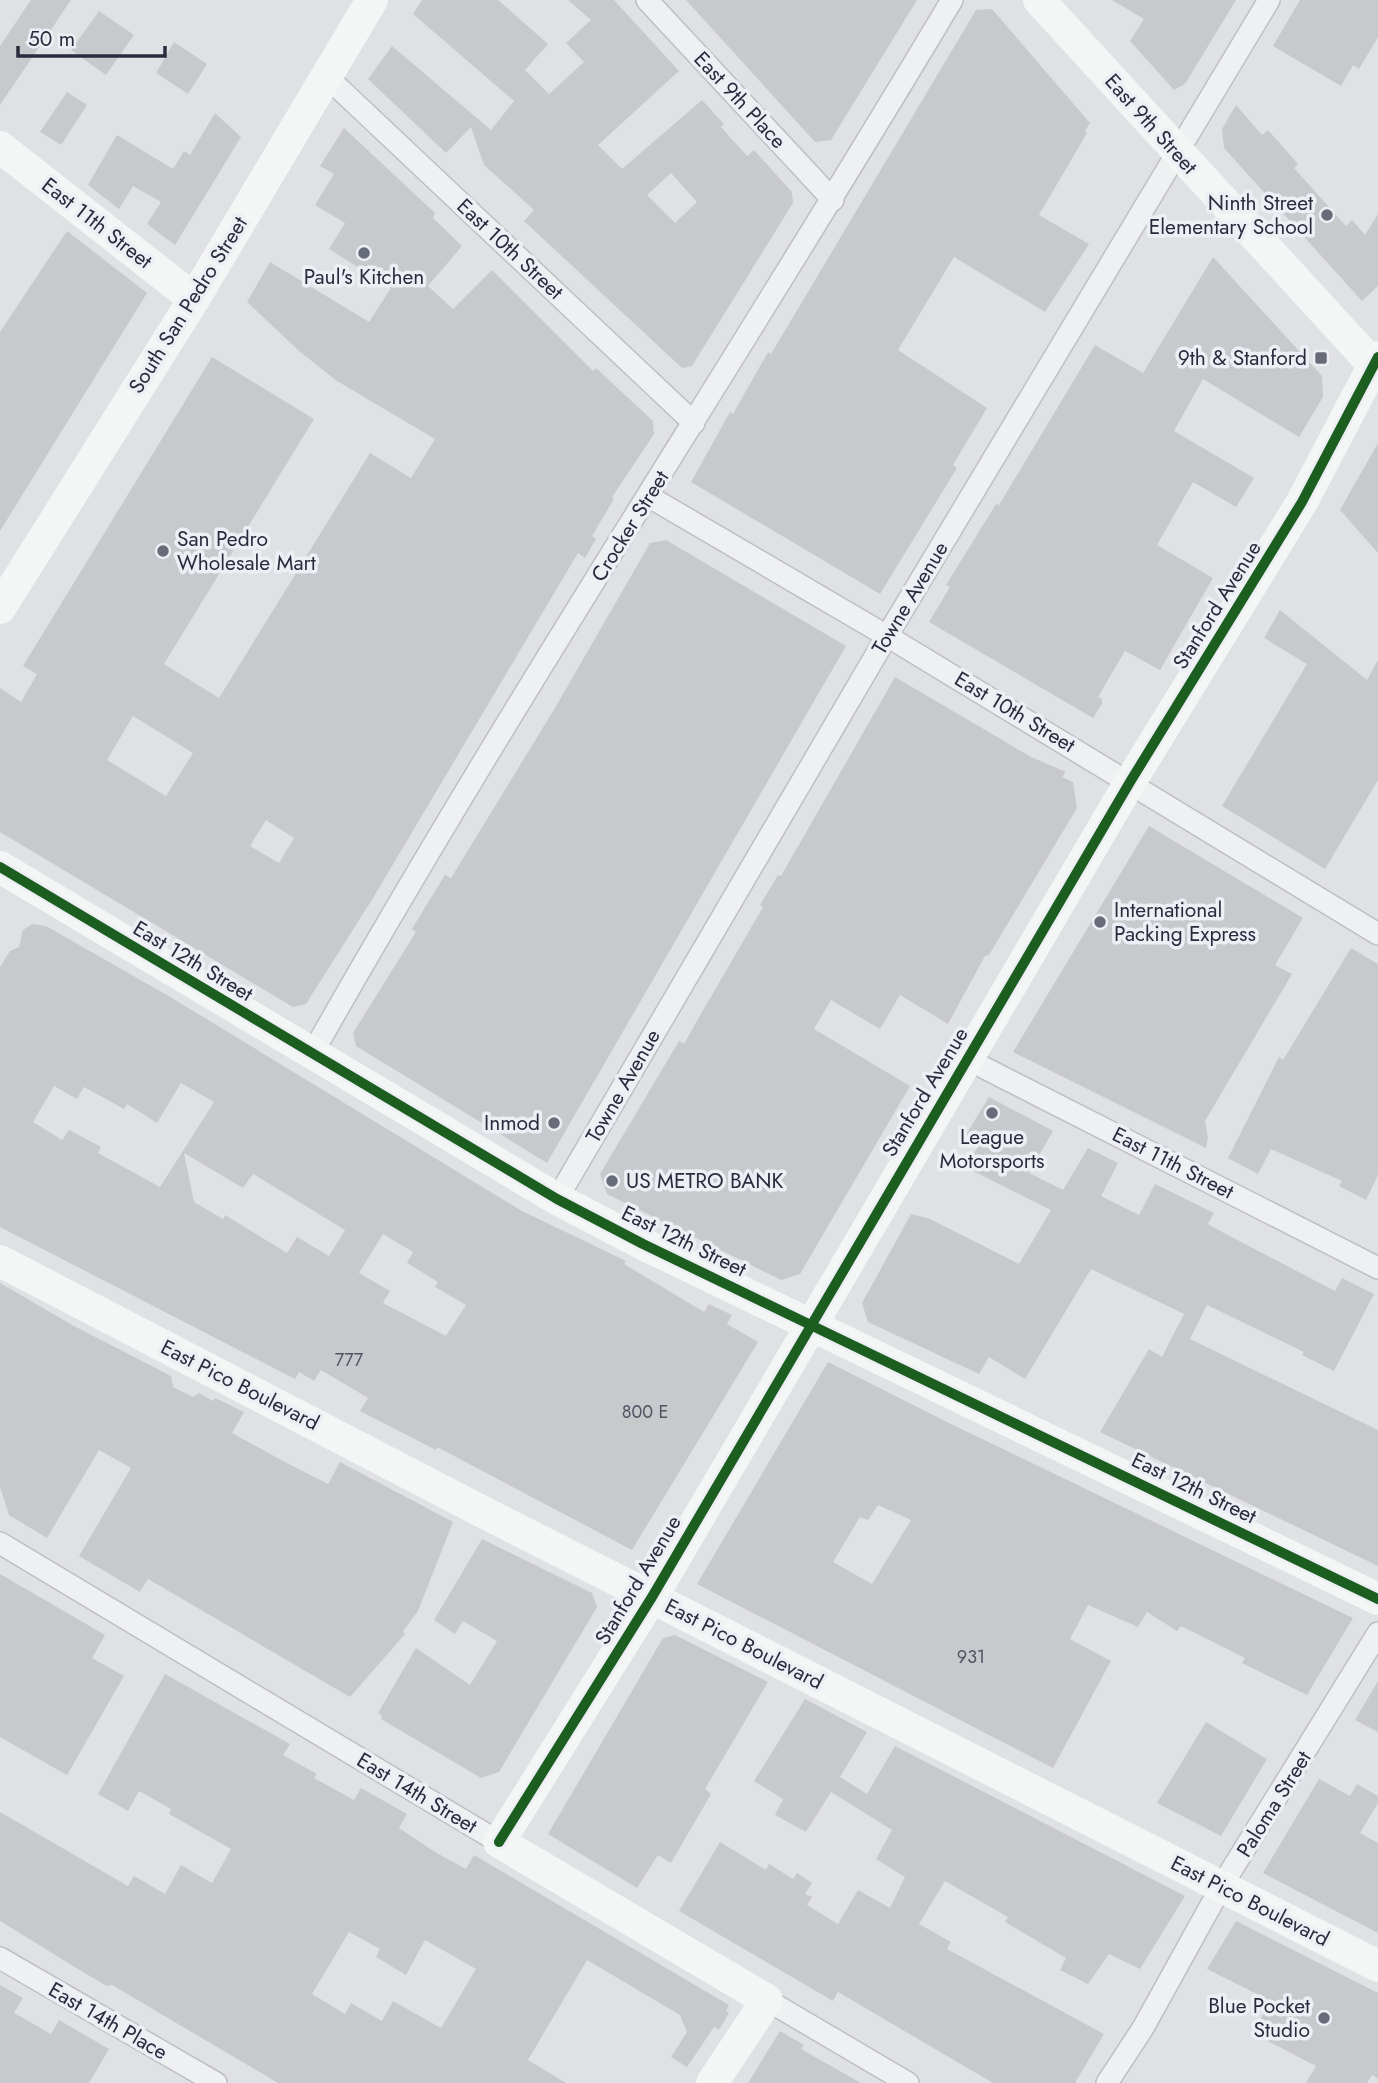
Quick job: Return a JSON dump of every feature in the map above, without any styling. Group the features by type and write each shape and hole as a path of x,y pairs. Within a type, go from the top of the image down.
{"street":[{"name":"South San Pedro Street","path":"0,608 194,299 372,0"},
{"name":"East 9th Place","path":"647,0 833,200"},
{"name":"Crocker Street","path":"312,1054 390,919 648,496 833,200 951,0"},
{"name":"East 9th Street","path":"1039,0 1177,153 1376,364"},
{"name":"Towne Avenue","path":"557,1199 887,636 1269,0"},
{"name":"East 10th Street","path":"326,76 694,423"},
{"name":"East 11th Street","path":"0,147 194,299"},
{"name":"Stanford Avenue","path":"499,1842 652,1597 1130,782 1296,512 1376,364"},
{"name":"East 10th Street","path":"648,496 887,636 1378,934"},
{"name":"East 12th Street","path":"0,867 557,1199 1378,1600"},
{"name":"East 11th Street","path":"967,1059 1378,1268"},
{"name":"East Pico Boulevard","path":"0,1261 652,1597 1378,1966"},
{"name":"East 14th Street","path":"0,1544 908,2083"},
{"name":"Paloma Street","path":"1107,2083 1143,2028 1221,1887 1378,1633"},
{"name":"East 14th Place","path":"0,1958 216,2083"},
{"path":"712,2083 767,2000"}],"building":[{"path":"31,0 71,0 0,105 0,46"},
{"path":"422,0 498,0 548,44 525,70 549,94 584,62 566,43 591,20 568,0 614,0 679,71 598,145 622,169 702,100 724,124 721,127 747,156 754,150 792,192 793,203 692,366 682,368 524,221 534,210 484,165 471,127 446,153 368,79 392,46 491,130 514,101 413,14","holes":["671,173 697,202 675,223 647,195"]},
{"path":"686,0 917,0 831,140 815,142"},
{"path":"1112,0 1236,0 1185,84 1174,90 1130,41 1144,19"},
{"path":"1300,0 1378,0 1378,37 1359,69 1353,65 1341,86 1273,46"},
{"path":"992,9 1090,123 1085,131 1087,133 1039,215 1089,244 1045,312 954,257 898,350 987,408 953,465 957,468 880,594 691,482 730,412 733,414 768,352 771,354 976,10"},
{"path":"99,11 134,35 106,75 71,50"},
{"path":"174,42 207,64 188,94 156,73"},
{"path":"67,92 87,105 61,145 40,132"},
{"path":"1236,105 1262,135 1268,130 1298,164 1294,168 1346,226 1352,220 1365,235 1378,214 1378,286 1362,301 1224,148 1222,129"},
{"path":"215,113 241,137 175,245 147,224 161,202 133,186 119,209 88,185 117,135 173,169 184,151 190,155"},
{"path":"344,128 435,213 433,218 462,246 428,286 453,309 492,270 593,371 596,368 653,421 654,434 612,497 614,499 592,536 596,539 585,558 578,553 373,898 306,1004 293,1007 0,832 0,688 21,702 37,674 23,666 212,357 314,419 164,664 219,698 370,453 411,478 435,439 337,381 299,351 247,302 270,262 369,322 391,288 329,249 345,223 315,205 334,174 320,166","holes":["133,716 193,753 166,796 107,760","266,820 294,838 279,863 250,846"]},
{"path":"67,231 147,293 0,531 0,332"},
{"path":"1213,257 1322,376 1323,397 1299,437 1203,379 1174,431 1254,478 1236,507 1193,482 1157,545 1213,578 1160,670 1125,651 1098,697 1102,699 1102,704 1093,718 929,622 950,587 946,585 996,504 999,505 1095,345 1143,373"},
{"path":"1378,443 1378,553 1340,510"},
{"path":"666,540 846,646 547,1163 356,1046 353,1033 416,932 412,929 445,875 451,878 555,708 650,543"},
{"path":"1280,610 1367,680 1378,660 1378,780 1325,869 1222,806 1307,664 1264,638"},
{"path":"895,677 1031,757 1066,772 1062,777 1073,782 1077,808 989,955 985,956 948,1024 900,995 880,1029 831,1000 814,1029 910,1086 800,1274 781,1280 607,1194 600,1174 679,1041 684,1044 763,907 760,905 778,875 781,876"},
{"path":"1149,826 1303,918 1275,965 1292,974 1205,1121 1208,1138 1206,1148 1013,1052"},
{"path":"32,924 46,926 172,998 522,1211 626,1261 624,1264 704,1312 709,1304 732,1315 727,1324 758,1342 632,1550 437,1447 436,1450 360,1411 368,1398 321,1370 314,1381 299,1372 295,1379 0,1227 0,967 10,951 19,947 23,930","holes":["181,1083 214,1102 160,1187 98,1153 101,1147 69,1130 62,1140 33,1122 54,1086 77,1099 84,1087 124,1109 127,1104 157,1123","184,1153 243,1188 253,1174 345,1230 329,1256 297,1237 287,1253 225,1215 223,1219 194,1202","383,1234 413,1252 407,1263 438,1282 435,1287 466,1305 446,1336 383,1303 390,1291 359,1273"]},
{"path":"1351,948 1378,964 1378,1175 1366,1200 1339,1186 1342,1181 1271,1149 1258,1174 1228,1158 1279,1057 1283,1060"},
{"path":"989,1097 1053,1131 1029,1173 1063,1190 1088,1148 1118,1163 1101,1196 1139,1215 1155,1184 1214,1213 1208,1224 1335,1291 1342,1278 1374,1294 1334,1371 1302,1355 1304,1352 1207,1305 1190,1339 1378,1430 1378,1566 1100,1432 1149,1349 1162,1357 1184,1314 1091,1269 1025,1379 989,1357 979,1374 868,1322 862,1303 911,1214 930,1219 1019,1264 1051,1210 965,1167 979,1145 964,1138"},
{"path":"0,1283 74,1326 171,1376 173,1387 193,1397 199,1393 213,1401 215,1398 244,1412 232,1433 285,1462 328,1484 340,1462 453,1522 418,1611 403,1631 405,1634 350,1697 148,1579 140,1592 79,1556 131,1468 99,1450 47,1538 9,1515 0,1487"},
{"path":"828,1362 1353,1618 1307,1695 1242,1663 1245,1658 1181,1626 1177,1631 1147,1612 1138,1627 1088,1605 1070,1639 1111,1661 1053,1768 697,1584","holes":["878,1505 911,1520 872,1584 833,1562 860,1517 868,1520"]},
{"path":"482,1539 592,1593 597,1607 499,1772 481,1778 381,1719 382,1716 378,1713 416,1648 470,1685 497,1641 463,1621 455,1634 434,1620"},
{"path":"0,1574 105,1635 92,1658 124,1676 67,1775 0,1737"},
{"path":"675,1635 768,1682 705,1789 711,1794 671,1863 658,1855 637,1888 548,1834 663,1638"},
{"path":"165,1674 290,1744 283,1755 317,1774 314,1778 354,1800 361,1788 407,1814 399,1828 435,1852 466,1869 474,1855 729,2005 726,2011 729,2013 719,2030 714,2027 687,2067 671,2057 687,2032 680,2015 587,1960 528,2060 566,2083 278,2083 112,1985 107,1986 0,1921 0,1812 128,1886 134,1876 165,1894 181,1865 212,1883 231,1849 169,1814 171,1809 139,1791 128,1811 98,1794","holes":["349,1932 380,1949 376,1957 406,1975 425,1940 476,1969 441,2028 393,2001 382,2021 351,2003 345,2014 312,1994"]},
{"path":"1378,1681 1378,1732 1355,1720"},
{"path":"805,1699 867,1732 840,1777 867,1794 895,1746 1185,1896 1140,1969 1109,1954 1088,1984 1060,1970 1066,1958 1005,1922 1008,1917 945,1881 919,1924 951,1942 947,1949 1104,2034 1075,2083 993,2083 838,1992 833,2001 679,1911 720,1842 766,1870 769,1864 793,1879 797,1873 812,1883 805,1894 812,1897 807,1905 838,1924 858,1890 890,1908 905,1877 876,1859 892,1830 831,1792 806,1832 775,1815 783,1799 754,1781"},
{"path":"1206,1722 1267,1759 1221,1836 1157,1803"},
{"path":"1319,1779 1350,1796 1357,1784 1378,1796 1378,1803 1360,1833 1378,1843 1378,1933 1263,1873"},
{"path":"1236,1921 1378,1993 1378,2079 1372,2075 1367,2083 1306,2083 1316,2066 1252,2033 1271,2001 1207,1969"},
{"path":"0,1985 23,1998 14,2013 51,2034 59,2020 109,2049 89,2083 0,2083"},
{"path":"780,2031 804,2045 801,2049 861,2083 748,2083"}],"cycle path":[{"path":"499,1842 652,1597 1130,782 1302,502 1378,357"},
{"path":"0,867 557,1199 643,1244 1378,1599"}],"place":[{"name":"Ninth Street Elementary School","path":"1327,215"},
{"name":"Paul's Kitchen","path":"364,253"},
{"name":"9th & Stanford","path":"1321,358"},
{"name":"San Pedro Wholesale Mart","path":"163,551"},
{"name":"International Packing Express","path":"1100,922"},
{"name":"League Motorsports","path":"992,1113"},
{"name":"Inmod","path":"554,1123"},
{"name":"US METRO BANK","path":"612,1181"},
{"name":"Blue Pocket Studio","path":"1324,2018"}]}
